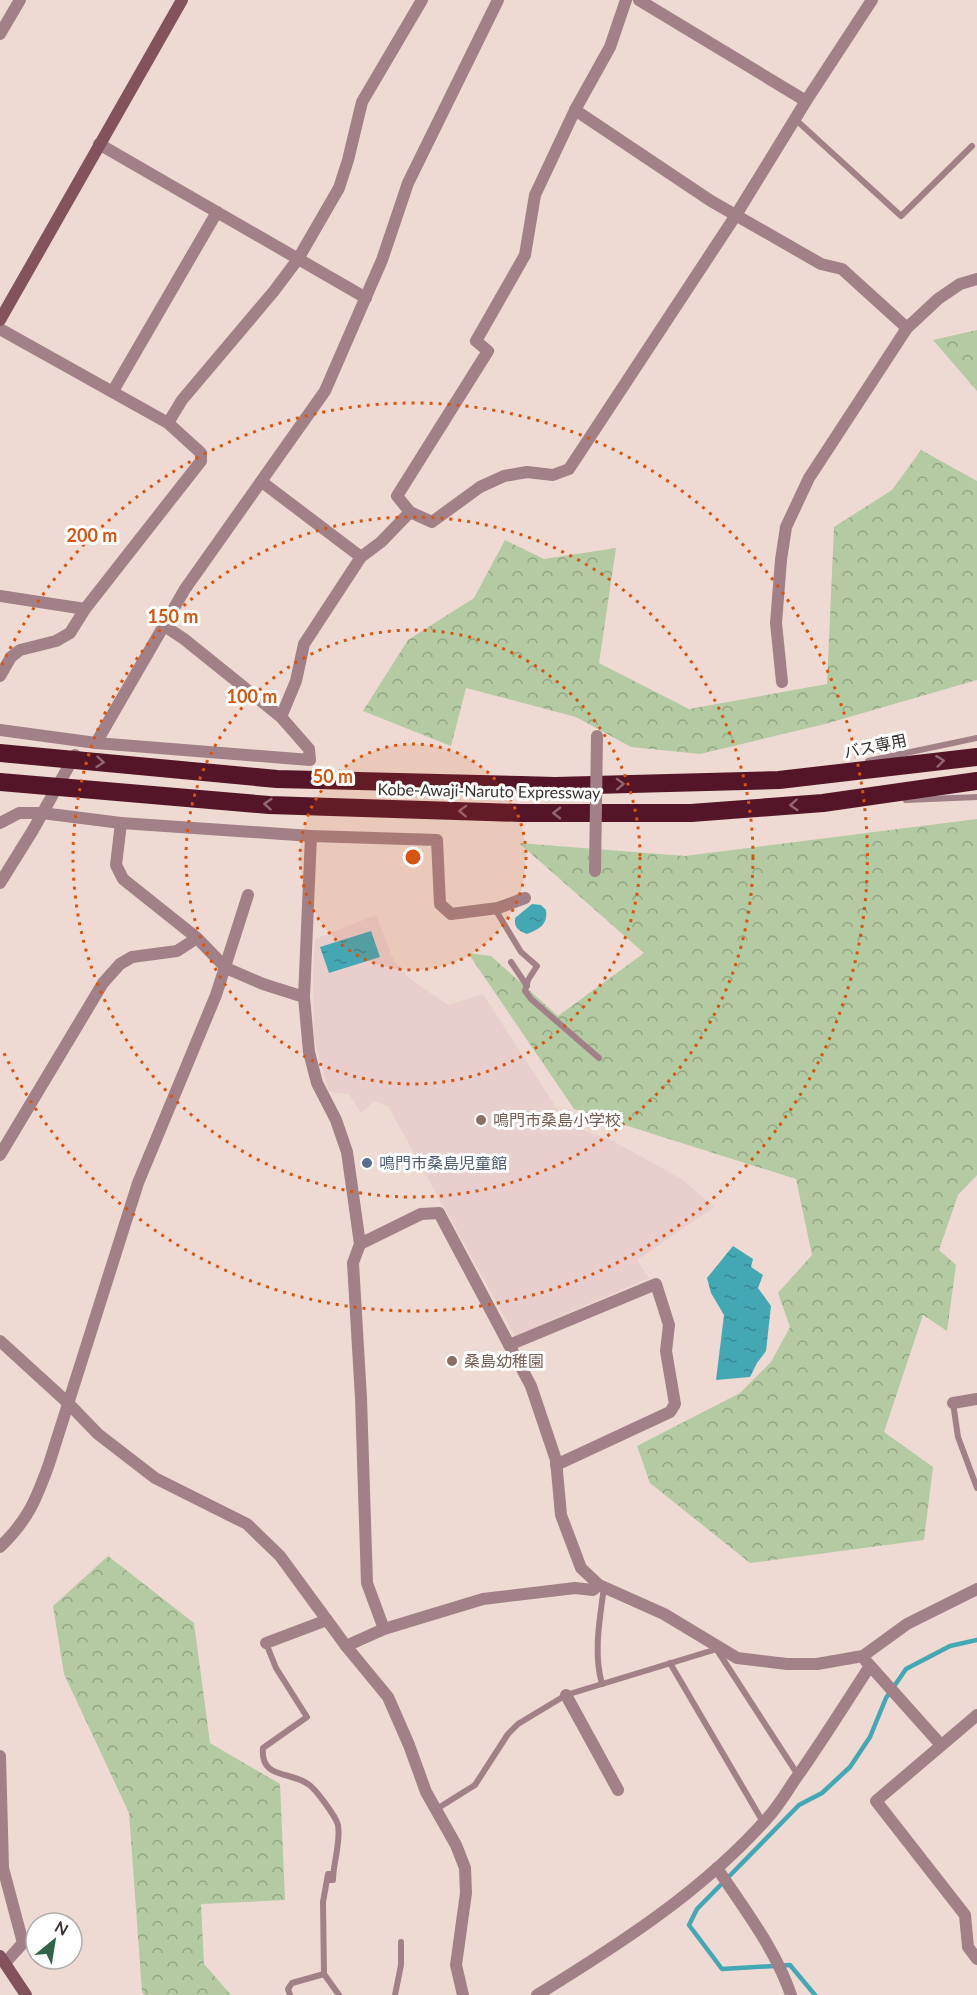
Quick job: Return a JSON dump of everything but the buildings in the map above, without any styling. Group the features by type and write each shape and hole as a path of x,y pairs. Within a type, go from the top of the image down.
{"highway":[{"name":"Kobe-Awaji-Naruto Expressway","path":"0,753 277,779 555,786 779,780 977,756"},
{"name":"Kobe-Awaji-Naruto Expressway","path":"0,782 269,805 521,813 691,813 823,802 977,781"}],"street":[{"path":"1,30 20,0"},
{"path":"0,320 182,0"},
{"path":"168,423 182,400 274,291 297,259 339,188 362,102 422,0"},
{"path":"96,743 184,589 325,390 382,260 408,183 498,0"},
{"path":"626,0 610,47 575,110 535,195 525,255 476,341 488,351 397,496 411,512 432,522 480,487 504,476 527,472 553,475 569,469 736,215 872,0"},
{"path":"639,0 806,101"},
{"path":"575,110 711,201 821,264 842,268 907,328"},
{"path":"99,144 366,298"},
{"path":"113,391 217,212"},
{"path":"782,682 776,623 781,560 786,527 809,478 907,328 938,299 960,284 977,279"},
{"path":"0,328 168,423 201,453 201,461 85,609 70,633 56,641 20,650 11,657 0,676"},
{"path":"262,482 361,557"},
{"path":"280,717 296,681 304,644 361,557 381,542 411,512"},
{"path":"0,596 85,609"},
{"path":"0,730 96,743 310,760 309,749 280,717 184,639 163,625"},
{"path":"595,871 597,736"},
{"path":"0,883 82,741"},
{"path":"0,823 19,813 42,813 121,823 311,836 438,840 440,904 451,914 495,909 525,898"},
{"path":"121,823 116,865 123,879 197,938 226,968 263,984 304,997"},
{"path":"311,836 304,997 309,1052 317,1083 336,1120 347,1152 360,1244 353,1263 361,1398 366,1571 367,1583 384,1629"},
{"path":"0,1547 17,1530 34,1504 49,1464 138,1183 226,968 248,895"},
{"path":"0,1155 103,983 120,964 132,957 177,951 197,938"},
{"path":"360,1244 421,1215 439,1213 531,1386 556,1465 561,1515 581,1568 601,1586 664,1614 737,1658 787,1664 866,1661 940,1744"},
{"path":"509,1345 656,1284 669,1325 666,1350 675,1404 670,1412 556,1465"},
{"path":"0,1341 67,1402 98,1434 155,1478 248,1524 280,1557 346,1646 388,1697 435,1810 456,1845 465,1868 466,1893 456,1965 463,1995"},
{"path":"953,1403 977,1400"},
{"path":"346,1646 384,1629 483,1599 575,1588 593,1590 601,1586"},
{"path":"537,1995 620,1943 717,1868 771,1814 824,1738 866,1661 907,1624 977,1589"},
{"path":"266,1643 327,1620"},
{"path":"566,1695 618,1790"},
{"path":"977,1715 940,1744 876,1801 965,1915 968,1947 977,1959"},
{"path":"0,1756 3,1868 23,1943 2,1960 26,1995"},
{"path":"717,1868 773,1952 784,1973 791,1995"}],"lane":[{"path":"795,119 901,216 972,146"},
{"name":"バス専用","path":"779,780 977,738"},
{"path":"823,802 977,797"},
{"path":"495,909 521,952 537,966 528,980 525,991 531,999 598,1058"},
{"path":"511,962 527,986"},
{"path":"953,1403 958,1437 977,1488"},
{"path":"601,1586 598,1650 602,1684"},
{"path":"266,1643 276,1668 307,1717 263,1748 262,1759 266,1767 308,1784 338,1824 333,1874 328,1874 323,1902 324,1974 339,1995"},
{"path":"435,1810 475,1785 508,1734 518,1724 566,1695 670,1663 715,1646 798,1776"},
{"path":"670,1663 763,1822"},
{"path":"395,1995 401,1965 401,1942"},
{"path":"291,1995 288,1989 292,1983 324,1974"}],"shaded area":[{"name":"鳴門市桑島小学校","path":"376,915 394,961 409,978 448,1005 483,994 559,1112 574,1127 613,1141 683,1180 714,1207 637,1260 649,1278 515,1336 388,1106 374,1101 361,1113 349,1094 329,1092 314,1039 315,939"}],"green space":[{"path":"977,330 977,391 933,340"},
{"path":"921,450 977,481 977,680 825,724 700,754 631,747 576,717 466,688 451,746 363,711 408,640 474,598 505,540 544,559 616,548 599,663 689,709 827,684 834,527 892,490"},
{"path":"977,819 977,1175 958,1195 939,1250 956,1265 947,1331 923,1315 884,1432 933,1467 924,1540 750,1563 650,1483 637,1446 740,1393 771,1362 790,1327 778,1293 812,1255 796,1179 574,1109 468,953 491,956 558,1016 644,953 519,843 685,856"},
{"path":"108,1556 194,1623 210,1743 280,1784 285,1900 201,1904 204,1964 231,1995 144,1995 142,1991 129,1813 64,1674 53,1606"}],"water":[{"path":"532,904 541,905 546,910 546,919 539,928 527,934 517,928 515,918"},
{"path":"371,931 380,957 329,973 320,947"},
{"path":"733,1246 753,1259 751,1267 763,1275 758,1288 771,1306 766,1351 750,1377 716,1380 724,1315 711,1293 707,1278"}],"waterway":[{"path":"815,1995 790,1965 722,1969 689,1925 697,1909 799,1805 822,1793 850,1767 870,1737 886,1698 906,1669 950,1646 977,1640"}],"place":[{"name":"鳴門市桑島小学校","path":"481,1120"},
{"name":"鳴門市桑島児童館","path":"367,1163"},
{"name":"桑島幼稚園","path":"452,1361"}]}
